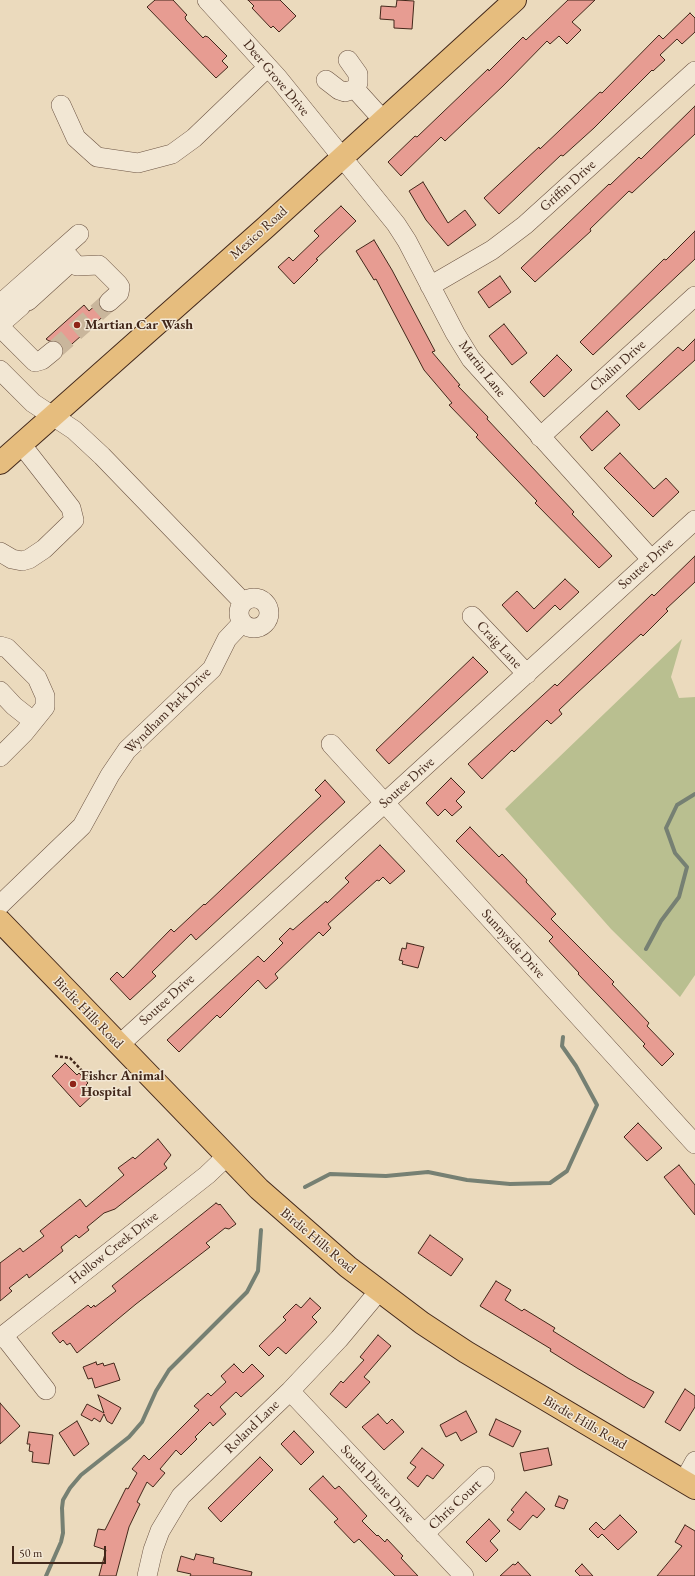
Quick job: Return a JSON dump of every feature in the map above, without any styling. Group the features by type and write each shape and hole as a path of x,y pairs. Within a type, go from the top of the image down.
{"main road":[{"name":"Mexico Road","path":"0,463 173,310 515,0"},
{"name":"Birdie Hills Road","path":"3,929 290,1218 379,1291 466,1352 689,1484"}],"street":[{"name":"Deer Grove Drive","path":"207,0 268,67 342,158"},
{"path":"348,60 358,74 358,83 355,90"},
{"path":"61,105 76,138 97,157 138,163 172,154 194,138 268,67"},
{"name":"Griffin Drive","path":"430,286 492,250 524,225 695,70"},
{"path":"326,80 334,88 345,92 355,90"},
{"path":"355,90 383,120"},
{"name":"Martin Lane","path":"342,158 396,224 407,241 455,333 471,359 652,560"},
{"path":"53,351 42,360 35,362 3,330 2,327 5,320 25,303 70,259 79,234"},
{"path":"0,304 70,259 99,265 118,284 120,287 119,292 109,302"},
{"name":"Chalin Drive","path":"540,437 695,296"},
{"path":"0,370 33,403 74,430 102,456 243,602"},
{"path":"0,552 12,559 22,561 29,559 44,549 74,520 71,508 21,444"},
{"name":"Soutee Drive","path":"119,1045 695,520"},
{"path":"252,598 257,598 265,603 269,612 267,621 260,627 249,628 242,623 238,612 243,602 252,598"},
{"name":"Craig Lane","path":"472,616 527,674"},
{"name":"Wyndham Park Drive","path":"0,905 82,826 110,775 127,750 212,669 227,639 242,623"},
{"path":"0,646 7,648 37,678 44,696 44,707 0,757"},
{"path":"0,691 14,706 33,721"},
{"name":"Sunnyside Drive","path":"331,744 386,802 695,1144"},
{"name":"Hollow Creek Drive","path":"2,1337 207,1175 227,1156"},
{"name":"Roland Lane","path":"147,1576 153,1550 160,1531 181,1496 290,1391 339,1339 379,1291"},
{"path":"2,1337 46,1390"},
{"name":"South Diane Drive","path":"290,1391 464,1576"},
{"path":"689,1484 695,1461"},
{"name":"Chris Court","path":"424,1534 485,1476"}],"path":[{"path":"55,1056 70,1058 86,1075 86,1081"}],"green space":[{"path":"682,639 671,677 679,698 695,697 695,975 680,997 611,929 505,809"}],"building":[{"path":"155,0 173,0 187,15 185,17 186,20 203,38 205,36 208,37 227,56 222,61 228,67 216,78 147,7"},
{"path":"248,0 280,0 296,16 279,32 273,26 271,28 252,8 254,6"},
{"path":"397,0 414,1 412,29 394,28 394,20 380,19 381,6 396,7"},
{"path":"568,0 595,0 572,22 581,30 567,44 559,36 550,44 547,41 503,86 445,141 441,137 401,176 388,162 415,136 417,137 488,69 489,71 523,37 526,40"},
{"path":"690,13 695,18 695,32 682,44 677,39 660,55 665,60 653,71 652,70 594,128 563,156 561,155 499,214 484,198 539,147 540,149 600,92 602,93 659,35 663,39"},
{"path":"695,106 695,134 632,193 629,191 590,229 591,231 535,282 521,268 609,184 610,185 639,157 641,159"},
{"path":"423,182 448,223 465,210 476,225 448,246 426,220 409,191"},
{"path":"341,206 356,221 316,259 318,260 294,284 278,267 289,257 293,261 319,236 314,231"},
{"path":"695,231 695,259 593,355 580,342 664,259 666,260"},
{"path":"374,240 392,270 435,351 432,352 460,385 458,386 488,417 487,419 574,512 572,514 612,556 599,568 535,503 537,501 476,437 478,435 449,405 452,403 424,370 376,279 374,280 356,251"},
{"path":"500,276 511,292 489,308 478,292"},
{"name":"Martian Car Wash","path":"98,303 101,309 107,313 64,351 62,344 57,341 49,341 46,339 84,305 89,311"},
{"path":"504,324 527,353 512,365 489,336"},
{"path":"695,339 695,360 639,410 626,396 678,347 683,351"},
{"path":"557,355 572,370 544,397 530,382"},
{"path":"607,411 620,425 592,451 580,437"},
{"path":"620,453 654,489 666,478 679,492 653,517 604,468"},
{"path":"695,556 695,582 666,609 668,611 643,636 641,634 559,710 562,714 551,724 547,720 514,752 512,750 482,779 468,764 555,684 557,686 652,594 654,596"},
{"path":"565,579 579,592 560,610 555,605 527,632 502,605 517,591 534,609"},
{"path":"473,657 488,672 389,764 376,750"},
{"path":"451,778 465,792 456,801 462,807 452,816 445,809 438,816 426,803"},
{"path":"325,780 345,802 196,940 191,934 152,972 156,976 130,1000 110,979 117,972 123,978 171,929 174,932 204,904 205,905 321,796 315,790"},
{"path":"470,827 499,857 502,854 527,880 526,882 556,914 551,919 614,982 612,984 649,1023 647,1026 674,1054 662,1066 643,1046 645,1044 578,974 579,973 549,941 553,937 456,841"},
{"path":"380,845 405,871 390,884 383,877 379,881 377,880 328,924 331,928 323,936 319,932 275,974 278,978 266,989 258,980 220,1018 217,1015 179,1052 167,1040 258,956 264,962 283,943 279,939 290,928 293,930 326,901 327,903 349,882 345,878"},
{"path":"407,943 424,947 418,968 402,964 403,961 399,960 402,948 406,949"},
{"name":"Fisher Animal Hospital","path":"65,1063 77,1075 79,1073 88,1083 86,1085 94,1094 80,1107 52,1076"},
{"path":"638,1123 662,1148 647,1161 624,1137"},
{"path":"158,1139 171,1155 164,1164 167,1168 115,1209 104,1213 87,1227 89,1230 79,1238 76,1235 61,1247 63,1251 29,1278 27,1274 9,1288 12,1291 0,1301 0,1263 20,1248 23,1252 44,1236 40,1231 80,1199 86,1207 124,1175 118,1168 133,1157 135,1159"},
{"path":"679,1165 695,1185 695,1215 664,1177"},
{"path":"216,1203 219,1205 220,1204 236,1224 229,1229 225,1228 206,1243 210,1247 136,1304 77,1353 70,1343 67,1345 63,1340 60,1343 52,1333 88,1305 91,1308 94,1305 95,1307 116,1291 112,1286"},
{"path":"430,1235 463,1259 451,1276 418,1253"},
{"path":"496,1281 511,1290 505,1300 522,1311 524,1309 555,1328 553,1331 628,1378 654,1392 644,1408 577,1368 550,1351 551,1349 480,1306"},
{"path":"310,1298 321,1308 312,1317 317,1322 286,1354 278,1347 269,1356 259,1346 286,1320 283,1317 296,1304 301,1308"},
{"path":"378,1335 391,1346 364,1377 370,1382 346,1408 330,1394 341,1381 343,1383 364,1360 360,1357"},
{"path":"96,1362 97,1365 103,1363 104,1366 114,1363 120,1380 95,1388 92,1378 88,1379 83,1367"},
{"path":"234,1364 243,1373 252,1364 264,1376 241,1397 236,1392 220,1407 226,1414 213,1426 210,1422 195,1437 197,1439 181,1455 176,1450 160,1469 165,1473 153,1487 147,1482 137,1502 140,1504 129,1527 116,1576 99,1576 106,1550 94,1546 98,1529 105,1530 126,1488 128,1489 137,1473 132,1469 144,1455 149,1460 199,1410 194,1406 208,1393 211,1396 226,1382 221,1376"},
{"path":"685,1389 695,1396 695,1407 680,1431 665,1422"},
{"path":"98,1395 121,1408 112,1424 107,1421 104,1414 100,1422 94,1418 92,1421 81,1415 87,1404 104,1413"},
{"path":"0,1403 20,1426 0,1444"},
{"path":"466,1411 477,1432 461,1441 456,1432 446,1437 440,1425"},
{"path":"378,1414 387,1424 392,1419 404,1432 384,1450 362,1427"},
{"path":"496,1419 521,1431 513,1447 489,1435"},
{"path":"77,1421 89,1444 74,1456 59,1433"},
{"path":"294,1431 314,1452 301,1465 281,1444"},
{"path":"29,1432 53,1435 49,1464 32,1462 33,1452 29,1451 30,1444 27,1444"},
{"path":"422,1448 444,1465 433,1479 427,1475 418,1487 407,1478 416,1467 410,1463"},
{"path":"548,1448 552,1465 524,1471 520,1453"},
{"path":"260,1457 273,1470 221,1522 208,1508"},
{"path":"323,1476 335,1489 339,1486 367,1516 362,1521 385,1542 387,1539 403,1556 401,1558 418,1576 395,1576 359,1539 354,1543 334,1522 338,1519 309,1489"},
{"path":"526,1492 545,1509 537,1518 533,1515 520,1530 507,1520 514,1512 511,1510"},
{"path":"559,1496 568,1500 564,1509 555,1506"},
{"path":"620,1515 637,1532 618,1550 602,1534 598,1538 589,1529 596,1522 604,1530"},
{"path":"489,1519 500,1531 490,1541 498,1550 486,1562 466,1542"},
{"path":"685,1525 695,1531 695,1576 657,1576 682,1546 675,1542"},
{"path":"196,1554 214,1558 213,1563 252,1572 251,1576 190,1576 191,1574 177,1571 181,1556 194,1560"},
{"path":"518,1562 531,1576 500,1576 513,1564 515,1565"},
{"path":"582,1564 593,1576 580,1576 575,1571"}],"waterway":[{"path":"646,949 661,921 679,897 687,867 675,853 666,828 677,805 695,794"},
{"path":"305,1187 330,1174 386,1176 428,1172 467,1180 510,1184 550,1183 567,1171 597,1105 576,1066 562,1046 563,1037"},
{"path":"46,1576 61,1542 63,1533 63,1500 70,1488 81,1475 129,1437 142,1422 156,1391 169,1370 247,1292 258,1271 261,1230"}],"tunnel":[{"path":"53,351 109,302"}],"place":[{"name":"Martian Car Wash","path":"77,325"},
{"name":"Fisher Animal Hospital","path":"73,1084"}]}
